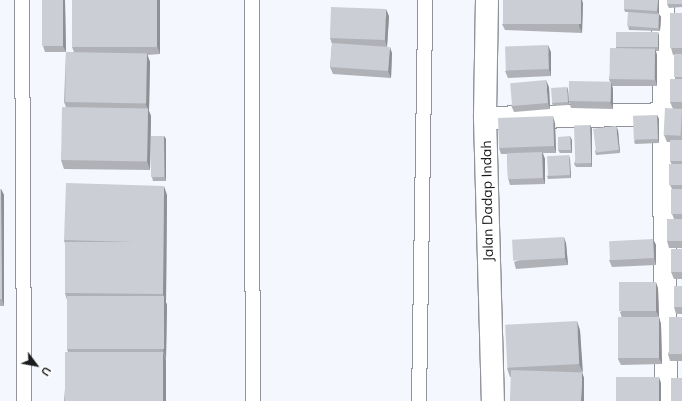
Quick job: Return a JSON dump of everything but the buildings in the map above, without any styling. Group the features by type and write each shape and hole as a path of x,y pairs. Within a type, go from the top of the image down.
{"street":[{"name":"Jalan Dadap Indah","path":"487,0 485,118 493,401"},
{"path":"663,0 672,113 666,401"},
{"path":"485,118 672,113"}],"lane":[{"path":"22,0 24,401"},
{"path":"252,0 253,401"},
{"path":"419,401 425,0"}]}
